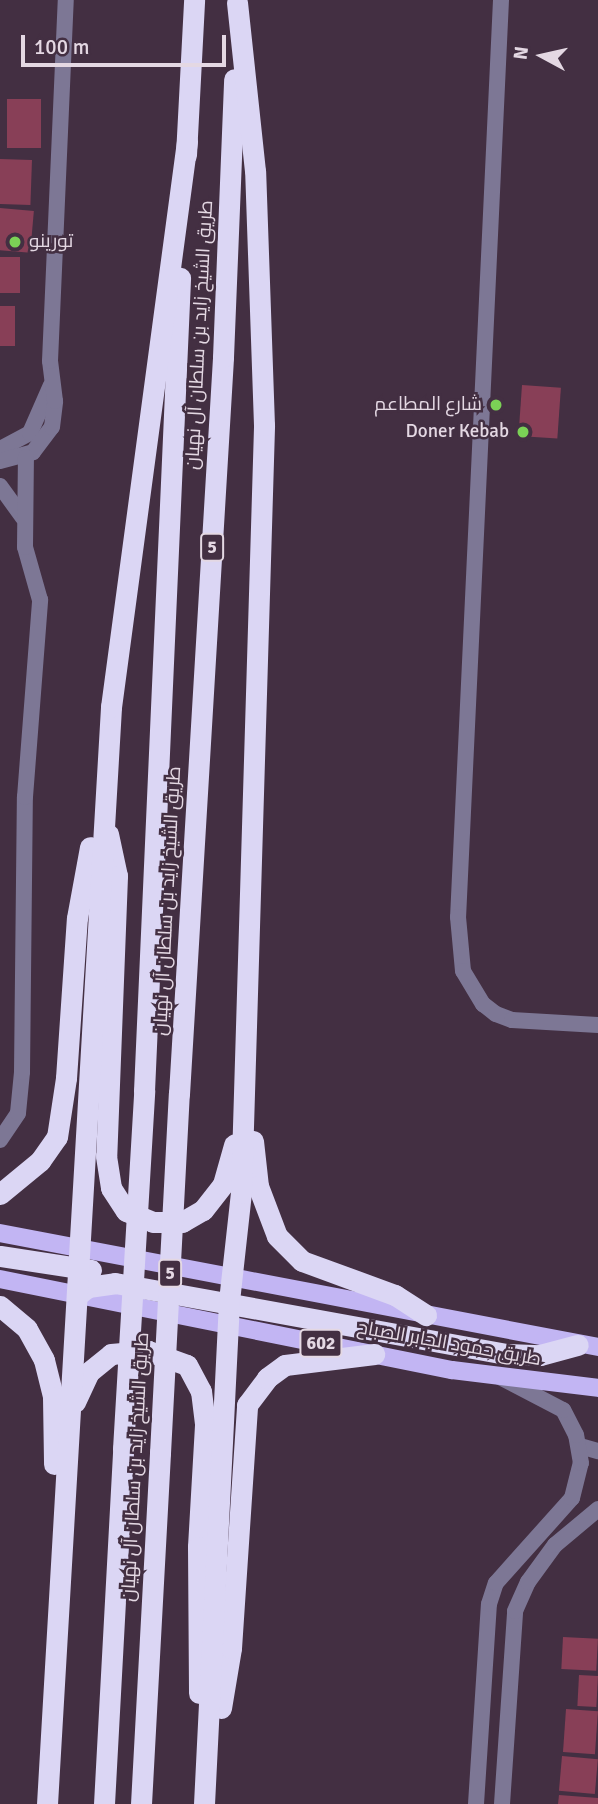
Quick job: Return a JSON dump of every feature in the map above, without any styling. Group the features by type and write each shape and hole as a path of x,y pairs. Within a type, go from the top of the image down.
{"highway":[{"name":"طريق الشيخ زايد بن سلطان آل نهيان","path":"104,1804 144,1091 194,0"},
{"name":"طريق الشيخ زايد بن سلطان آل نهيان","path":"141,1804 179,1094 223,357 237,2"},
{"path":"204,1804 231,1276 246,1074 264,425 255,171 237,2"},
{"path":"47,1804 82,1245 102,812 118,640 187,141"},
{"path":"102,812 117,887 106,1156 111,1188 125,1211 153,1222 172,1222 203,1210 223,1184 244,1106"},
{"path":"0,1194 40,1161 57,1137 66,1078 79,904 85,863 102,812"},
{"path":"246,1074 258,1186 277,1236 302,1261 395,1295 426,1315"},
{"path":"0,1256 204,1286 231,1276"},
{"path":"79,1294 88,1287 115,1283 229,1312 477,1351 540,1355 588,1346"},
{"path":"0,1306 27,1329 44,1360 53,1397 57,1622"},
{"path":"70,1414 89,1372 111,1354 148,1351 187,1365 201,1391 205,1425 197,1655 207,1757"},
{"path":"207,1757 231,1648 247,1405 267,1377 285,1365 374,1354"}],"main road":[{"name":"طريق حمود الجابر الصباح","path":"0,1233 82,1245 588,1346"},
{"path":"0,1279 79,1294"},
{"name":"طريق حمود الجابر الصباح","path":"229,1312 374,1354 497,1376 598,1388"}],"street":[{"path":"0,1140 18,1113 22,1072 25,797 40,600 25,547 23,518 26,457 52,427 66,0"},
{"path":"501,0 458,917 463,971 483,1004 496,1014 512,1020 598,1025"},
{"path":"0,449 30,433 52,383"},
{"path":"0,461 26,457"},
{"path":"0,486 23,518"},
{"path":"476,1804 489,1604 496,1583 572,1498 580,1476 580,1446 563,1410 497,1376"},
{"path":"580,1446 598,1451"},
{"path":"502,1804 515,1611 522,1594 555,1545 598,1509"},
{"path":"481,1723 494,1711 504,1719 507,1731"}],"building":[{"path":"7,99 41,99 41,148 7,148"},
{"path":"0,159 32,160 30,205 0,204"},
{"path":"0,208 34,211 30,253 0,250"},
{"path":"0,257 20,257 20,293 0,293"},
{"path":"0,306 15,306 15,346 0,346"},
{"path":"522,385 561,388 557,439 518,436"},
{"path":"563,1637 598,1639 596,1671 561,1669"},
{"path":"579,1675 598,1676 596,1707 577,1706"},
{"path":"566,1709 598,1711 595,1754 563,1752"},
{"path":"562,1756 598,1759 595,1794 559,1791"},
{"path":"559,1795 598,1798 598,1804 558,1804"}],"place":[{"name":"تورينو","path":"15,242"},
{"name":"شارع المطاعم","path":"496,405"},
{"name":"Doner Kebab","path":"523,432"}]}
